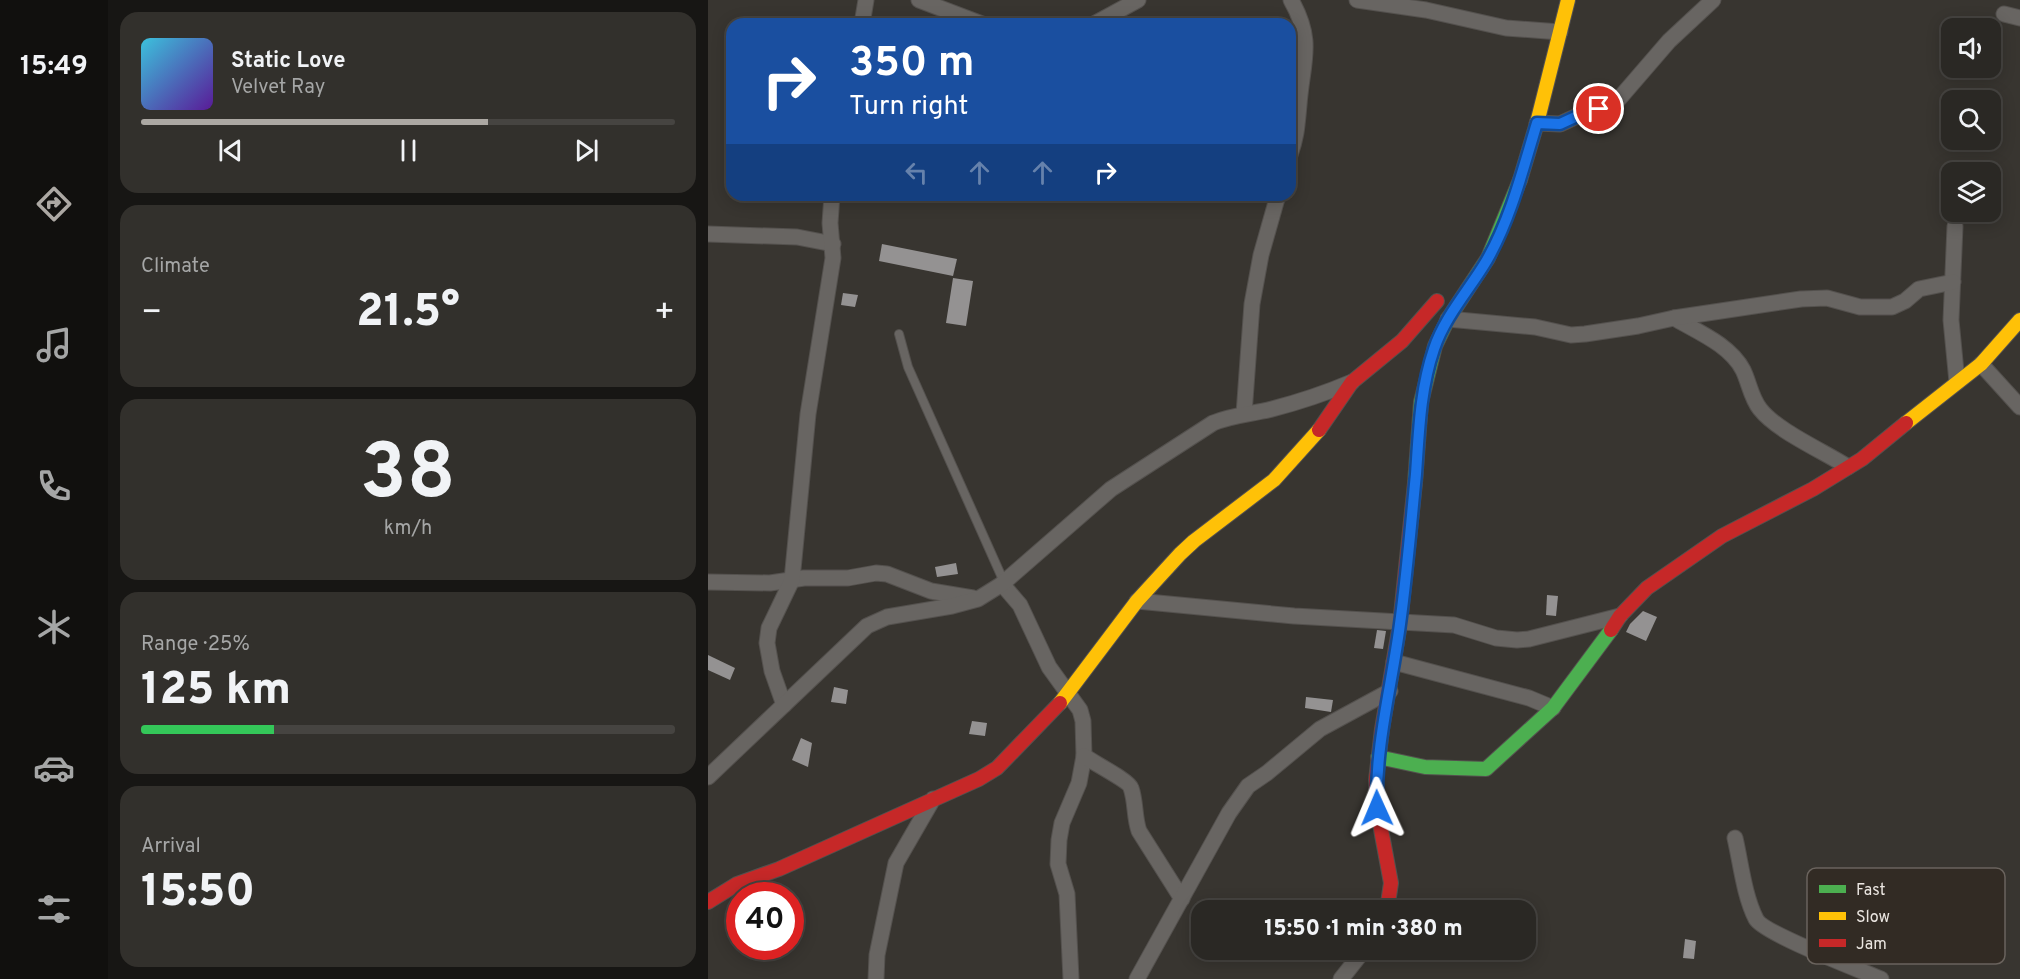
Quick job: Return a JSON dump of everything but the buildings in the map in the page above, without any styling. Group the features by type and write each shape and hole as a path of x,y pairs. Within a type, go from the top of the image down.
{"street":[{"path":"863,18 866,0"},
{"path":"919,0 966,18"},
{"path":"1105,18 1138,0"},
{"path":"1291,0 1298,12 1306,45 1296,134"},
{"path":"1357,0 1426,9 1506,28 1560,32"},
{"path":"1388,900 1391,883 1377,808 1376,780 1400,624 1421,402 1435,346 1448,319 1488,258 1518,186 1537,123 1568,0"},
{"path":"1537,123 1560,124 1586,112 1612,107 1669,41 1713,0"},
{"path":"2004,14 2020,18"},
{"path":"784,705 772,671 767,643 769,628 792,580 808,414 833,244 830,222 832,201"},
{"path":"1244,414 1251,304 1261,255 1276,201"},
{"path":"1954,226 1951,320 1956,382"},
{"path":"708,234 796,237 833,244"},
{"path":"1448,319 1535,327 1571,335 1585,334 1801,299 1827,298 1860,307 1892,307 1905,301 1919,289 1953,282"},
{"path":"708,902 737,884 779,869 979,779 997,768 1068,695 1137,601 1194,541 1274,480 1318,431 1352,382 1402,341 1437,301"},
{"path":"1674,318 1723,347 1735,359 1743,370 1760,409 1776,423 1848,467"},
{"path":"1378,757 1425,766 1486,768 1553,708 1635,598 1722,536 1813,489 1862,459 1981,364 2020,320"},
{"path":"1981,364 2020,407"},
{"path":"708,777 867,626 903,613 952,606 978,598 1003,583 1111,489 1213,423 1320,395 1352,382"},
{"path":"708,582 770,584 804,578 848,578 881,573 924,589 978,598"},
{"path":"1003,583 1020,605 1049,667 1080,710 1083,721 1084,756 1079,783 1062,823 1059,840 1058,864 1067,894 1071,979"},
{"path":"1137,601 1294,616 1400,624 1454,625 1496,638 1517,640 1620,616"},
{"path":"1394,662 1529,698 1553,708"},
{"path":"1137,979 1229,813 1248,786 1320,729 1389,691"},
{"path":"1084,756 1128,782 1132,789 1135,819 1139,831 1182,899"},
{"path":"876,979 880,937 896,863 933,799"},
{"path":"1735,838 1748,899 1757,922 1807,948"},
{"path":"1341,979 1356,960"},
{"path":"1845,964 1881,979"}],"lane":[{"path":"899,334 908,367 1003,583"}],"traffic: fast":[{"path":"1415,483 1421,402 1435,346 1448,319 1488,258 1520,180"},
{"path":"1378,757 1425,767 1486,769 1553,708 1611,630"}],"traffic: slow":[{"path":"1520,180 1568,0"},
{"path":"1906,423 1981,364 2020,320"},
{"path":"1060,703 1137,601 1180,554 1274,480 1319,430"}],"traffic: jam":[{"path":"1319,430 1352,382 1402,341 1437,301"},
{"path":"1611,630 1620,616 1647,588 1722,536 1813,489 1862,459 1906,423"},
{"path":"1388,900 1391,883 1377,808 1376,780 1382,729 1400,624 1415,483"},
{"path":"708,902 737,884 779,869 979,779 997,768 1060,703"}],"route":[{"path":"1377,808 1378,757 1400,624 1421,402 1435,346 1448,319 1488,258 1518,186 1537,123 1560,124 1586,112 1599,109"}]}
